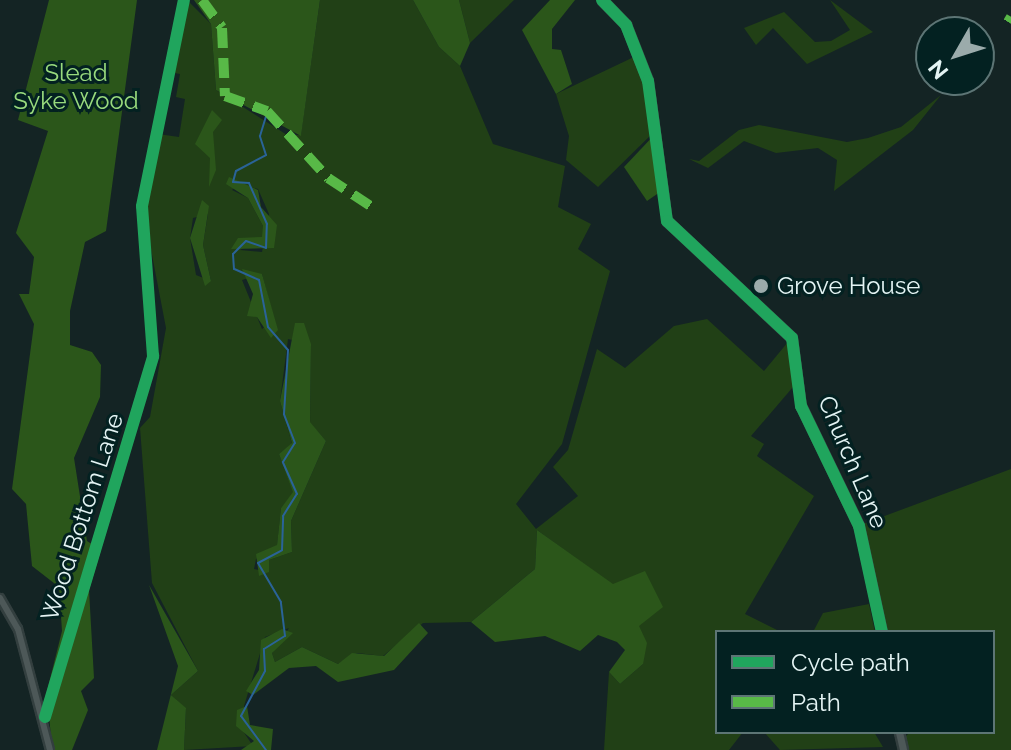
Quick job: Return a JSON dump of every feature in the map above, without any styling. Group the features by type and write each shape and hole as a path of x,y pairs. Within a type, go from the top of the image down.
{"street":[{"name":"Wood Bottom Lane","path":"45,717 153,356 142,206 184,0"},
{"name":"Church Lane","path":"602,0 626,25 652,94 667,221 772,315 792,338 801,406 859,526 882,630"},
{"path":"0,598 18,629 45,717 50,750"}],"green space":[{"name":"Slead Syke Wood","path":"49,0 137,0 106,231 85,242 70,311 70,345 92,352 101,365 100,397 74,458 87,541 101,550 89,590 94,678 81,691 88,710 72,750 52,750 47,691 62,631 59,587 32,566 26,504 12,489 34,324 19,294 29,294 34,257 16,233 48,131 18,120"},
{"path":"187,0 211,24 216,90 287,135 301,135 320,0 413,0 439,47 460,66 493,144 565,166 558,207 591,224 578,249 610,271 562,444 516,504 536,529 578,496 553,467 568,450 597,349 625,368 674,326 707,319 764,371 788,342 793,387 751,436 764,444 757,456 814,496 745,614 777,630 715,630 715,734 741,734 729,750 604,750 609,672 620,684 643,664 613,585 537,530 535,569 471,622 423,623 383,656 357,653 338,664 302,647 275,662 272,653 289,628 265,637 244,706 243,731 253,746 184,750 186,709 171,695 198,671 152,583 140,428 150,417 166,328 144,213 158,134 179,137 185,99 176,97 180,74 169,72","holes":["239,184 258,189 269,214 262,252 240,250 263,237 263,226 248,198 232,190","208,214 203,245 211,281 196,275 190,238 193,218","262,274 274,319 262,329 242,280","288,339 311,344 310,423 326,441 291,521 292,552 269,560 269,572 254,569 256,559 277,546 281,508 294,492 279,454 292,444 280,401"]},
{"path":"194,0 320,0 301,136 216,90 211,24"},
{"path":"413,0 459,0 470,43 460,66 439,47"},
{"path":"459,0 514,0 470,43"},
{"path":"550,0 575,0 552,29 552,49 561,50 572,84 556,94 522,30"},
{"path":"830,0 873,32 807,64 773,28 756,45 744,28 784,12 815,42 831,41 850,30"},
{"path":"636,56 656,130 598,187 566,160 569,136 556,94"},
{"path":"940,96 913,130 834,191 837,160 818,148 776,153 744,141 708,168 689,159 699,161 739,130 759,125 847,142 901,127"},
{"path":"212,110 222,120 213,132 216,170 209,187 210,158 195,144"},
{"path":"657,132 660,192 647,201 624,167"},
{"path":"229,177 258,190 261,207 277,225 274,248 231,249 238,238 262,237 263,226 248,198 226,184"},
{"path":"202,200 209,206 203,245 211,281 205,286 190,238"},
{"path":"242,269 262,274 278,330 271,338 257,317 247,316 253,294"},
{"path":"295,323 304,323 311,344 310,422 326,441 291,521 292,552 269,560 269,572 259,576 256,554 277,545 281,508 293,492 279,454 292,443 280,401"},
{"path":"1011,469 1011,750 908,750 904,738 908,734 995,734 995,630 887,630 863,524"},
{"path":"537,530 613,584 645,571 663,607 639,626 647,643 643,664 620,684 609,672 625,650 617,642 598,635 580,651 545,636 495,642 471,622 535,569"},
{"path":"149,585 198,671 171,695 186,708 184,750 157,750 178,666"},
{"path":"869,604 875,630 814,630 823,613"},
{"path":"419,623 428,633 394,670 338,682 316,666 289,668 253,695 246,691 259,670 261,640 282,629 293,633 272,653 275,662 302,647 338,664 352,653 384,656"},
{"path":"247,706 250,725 273,729 271,750 241,750 254,741 236,726 237,710"},
{"path":"766,734 875,734 883,747 780,750"}],"waterway":[{"path":"266,750 241,716 265,671 264,649 285,636 281,602 258,563 282,550 283,516 297,494 283,462 295,443 284,414 288,350 268,327 259,280 234,269 233,254 246,241 266,248 267,224 249,183 233,182 236,171 266,155 260,136 267,113"}],"marked path":[{"path":"202,0 222,28 225,96 267,111 328,178 372,207"},
{"path":"1008,22 1011,17"}],"cycle path":[{"path":"45,717 153,356 142,206 184,0"},
{"path":"602,0 626,25 648,81 667,221 792,338 801,406 859,526 882,630"}],"place":[{"name":"Grove House","path":"761,286"}]}
